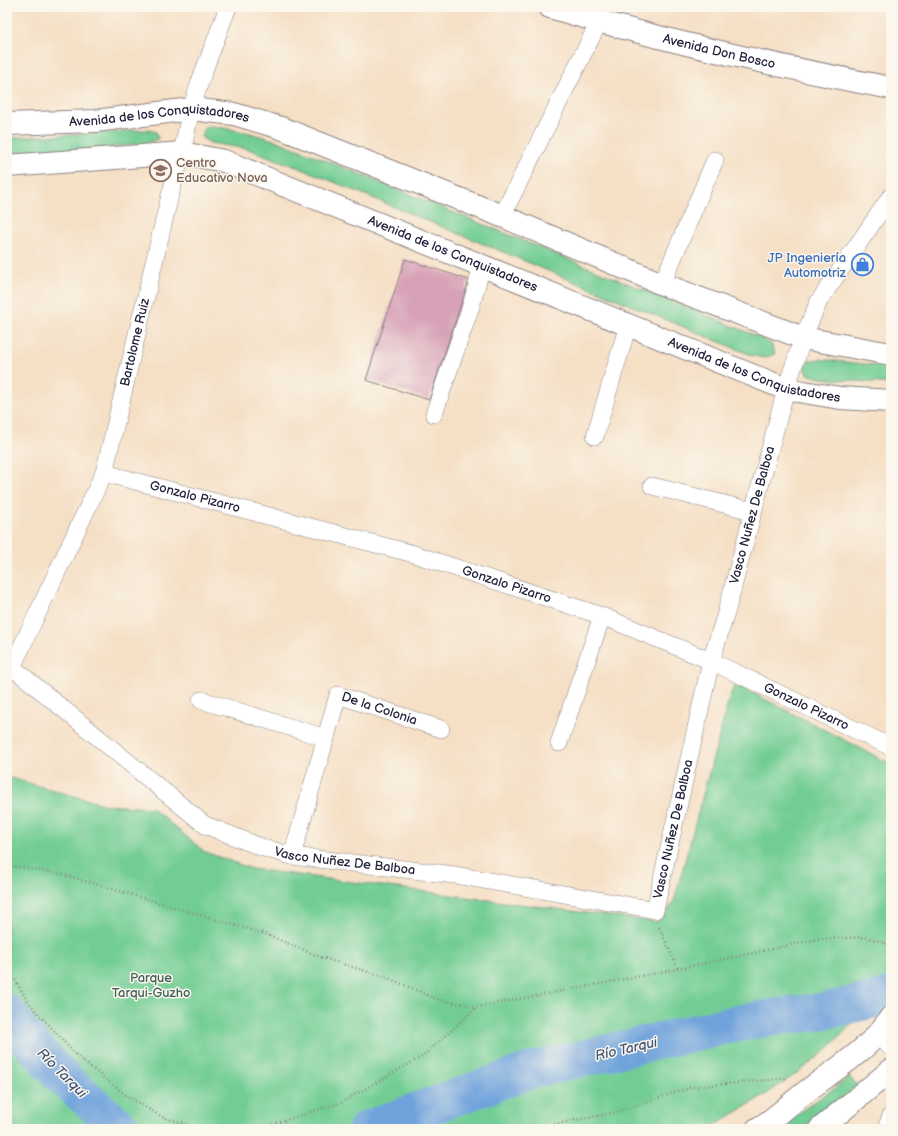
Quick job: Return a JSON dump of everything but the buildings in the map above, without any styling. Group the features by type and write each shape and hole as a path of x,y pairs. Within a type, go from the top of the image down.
{"main road":[{"name":"Avenida Don Bosco","path":"550,7 599,22 711,50 891,88"},
{"name":"Avenida de los Conquistadores","path":"7,124 95,121 191,109 234,114 281,128 502,216 662,284 803,338 891,354"},
{"name":"Avenida de los Conquistadores","path":"7,166 182,153 224,161 786,389 840,398 891,401"},
{"path":"757,1129 828,1074 857,1055 885,1032"},
{"path":"820,1129 891,1070"}],"street":[{"name":"Bartolome Ruiz","path":"10,666 104,473 170,195 182,153 191,109 228,7"},
{"path":"502,216 599,22"},
{"path":"662,284 715,160"},
{"name":"Vasco Nuñez De Balboa","path":"10,666 205,825 260,847 292,856 455,876 655,910 711,661 726,613 752,511 786,389 803,338 819,301 891,196"},
{"path":"434,414 471,306 482,266"},
{"path":"595,436 628,325"},
{"name":"Gonzalo Pizarro","path":"104,473 414,554 602,616 711,661 891,746"},
{"path":"652,486 752,511"},
{"path":"558,743 602,616"},
{"name":"De la Colonia","path":"292,856 338,695 441,729"},
{"path":"201,700 326,738"},
{"path":"886,1129 891,1116"}],"path":[{"path":"7,865 61,874 265,934 323,958 388,978 439,1000 478,1007 678,969 818,939 866,937 891,945"},
{"path":"655,910 657,922 678,969"},
{"path":"7,966 28,1002 79,1058 127,1096 162,1117 203,1129 260,1128 340,1103 423,1056 478,1007"},
{"path":"539,1129 555,1124 613,1113 692,1087 790,1078"}],"green space":[{"path":"212,126 250,133 277,141 313,155 757,336 771,344 775,354 764,358 751,355 310,172 248,149 210,143 201,137 205,127"},
{"path":"141,130 156,132 158,139 150,142 107,148 7,153 7,138"},
{"path":"819,359 891,367 891,384 820,378 808,374 803,366 809,361"},
{"name":"Parque Tarqui-Guzho","path":"734,686 741,687 891,764 891,978 834,1043 798,1073 753,1102 708,1129 7,1129 7,777 106,805 152,808 205,852 252,869 657,922 666,914 674,901"},
{"path":"850,1077 857,1086 835,1106 801,1129 776,1129"}],"waterway":[{"name":"Río Tarqui","path":"367,1129 532,1070 724,1026 781,1016 820,1012 891,996"},
{"name":"Río Tarqui","path":"7,1013 26,1038 62,1077 122,1129"}],"place":[{"name":"Centro Educativo Nova","path":"161,170"},
{"name":"JP Ingeniería Automotriz","path":"862,265"}]}
